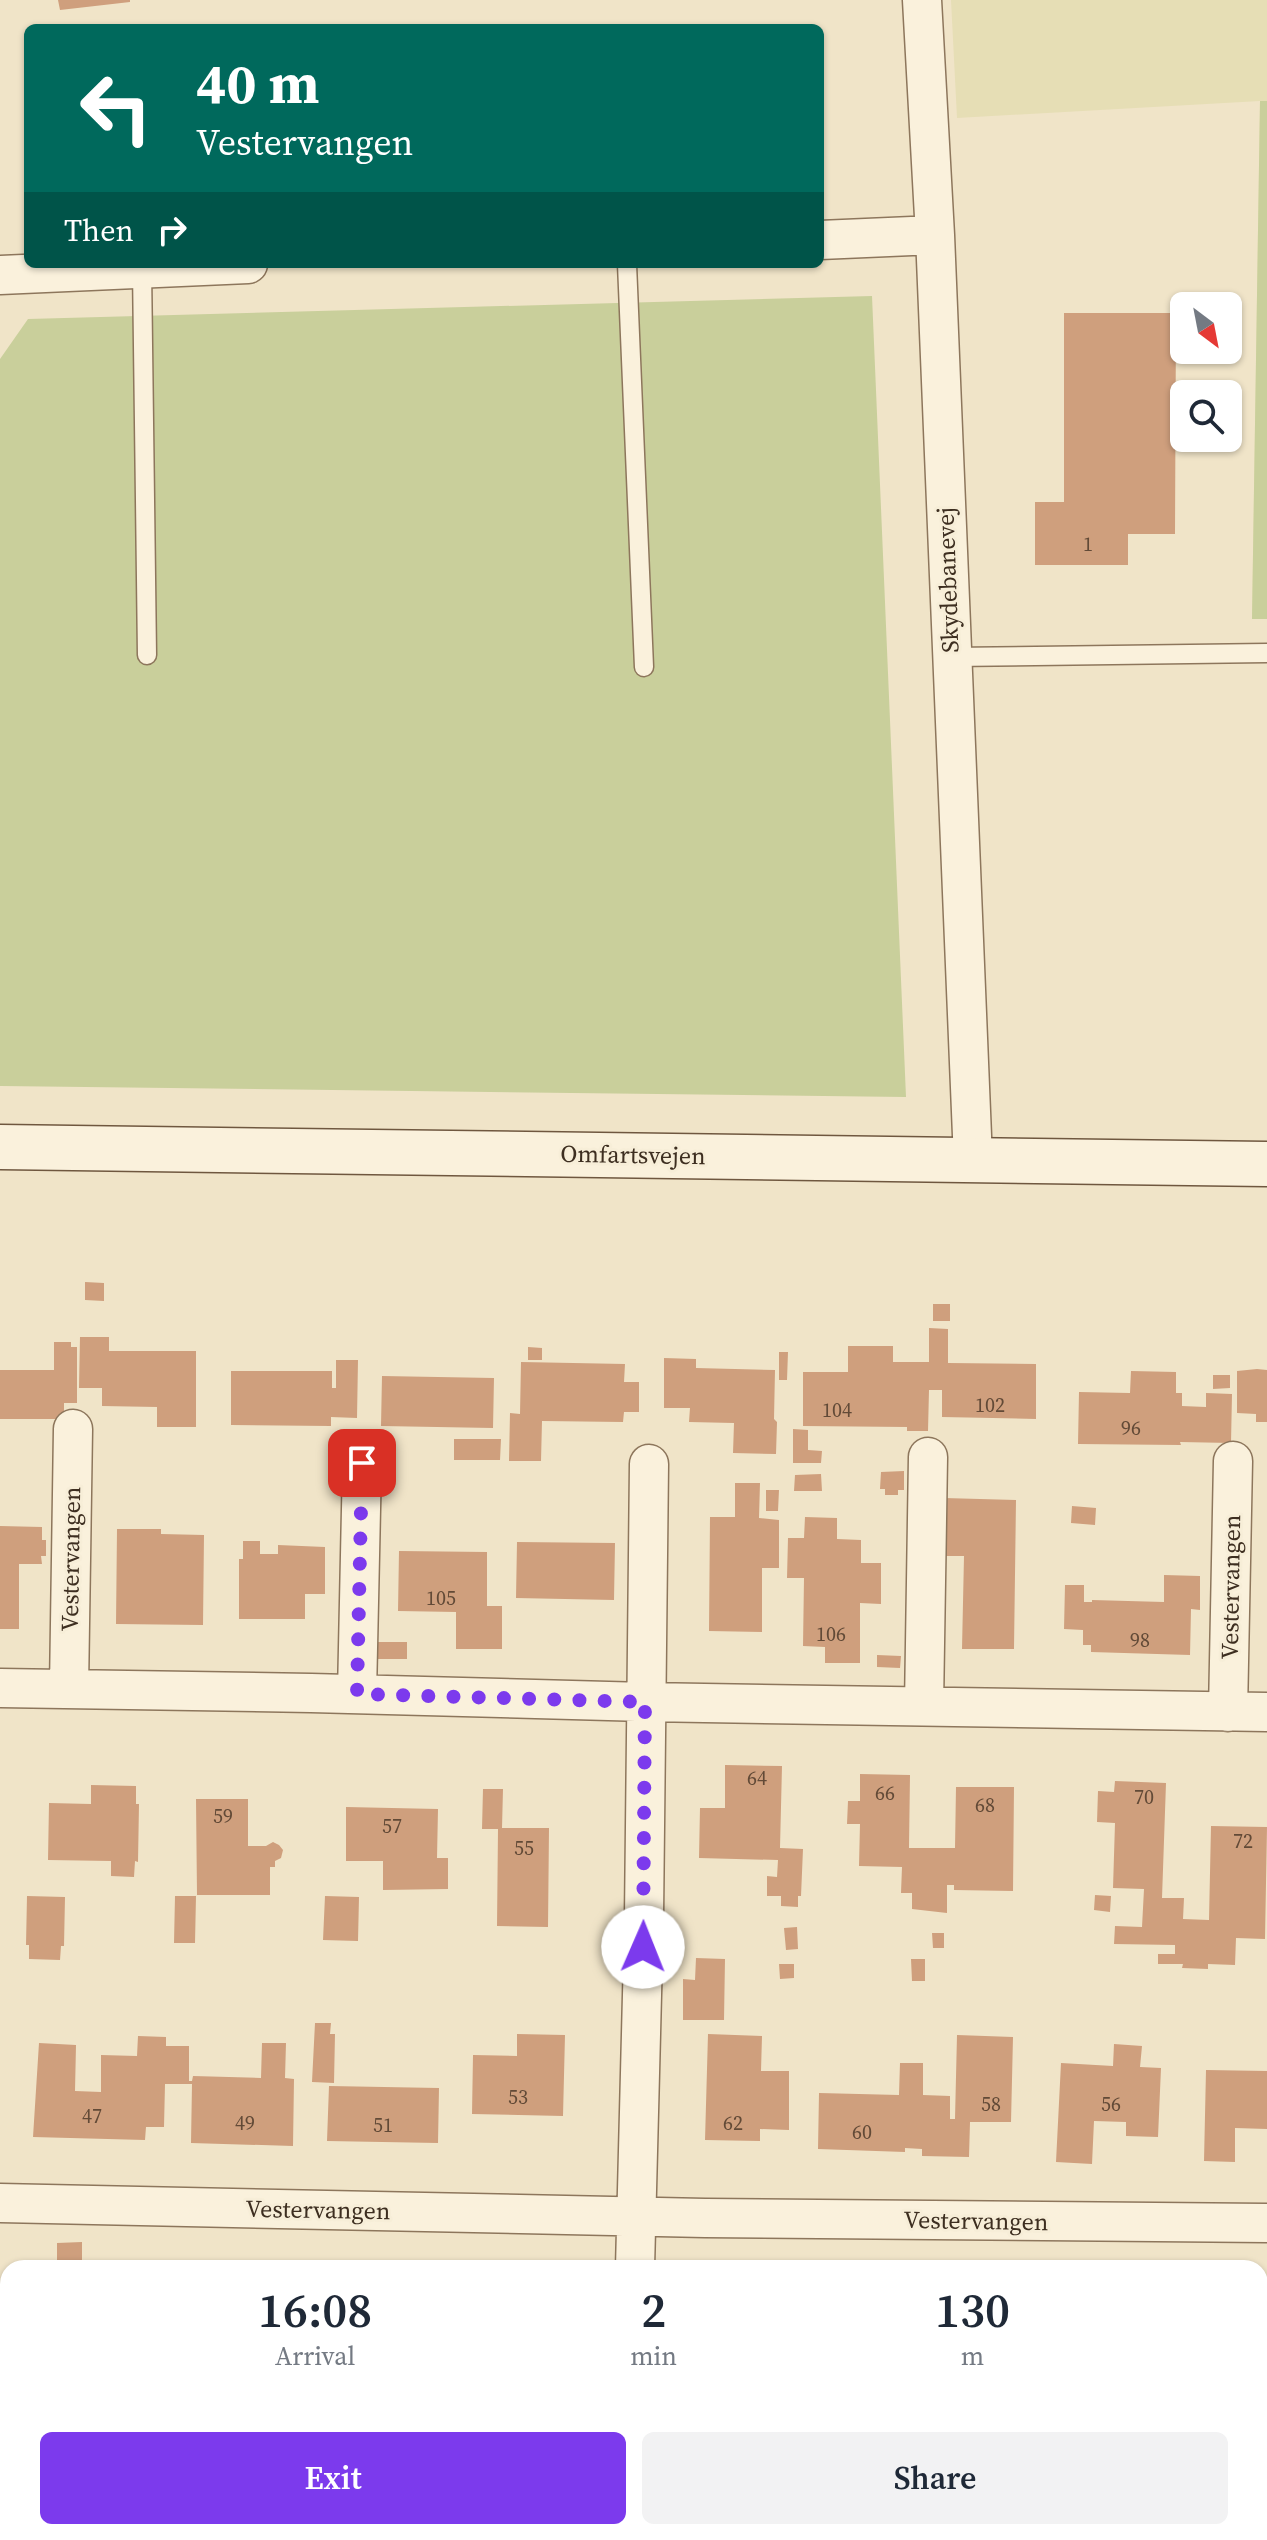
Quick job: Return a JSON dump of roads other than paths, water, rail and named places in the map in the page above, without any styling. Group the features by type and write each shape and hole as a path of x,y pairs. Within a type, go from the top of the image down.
{"main road":[{"name":"Omfartsvejen","path":"0,1147 1267,1164"}],"street":[{"name":"Skydebanevej","path":"922,0 935,235 973,1160"},
{"path":"824,240 935,235"},
{"path":"0,275 142,268"},
{"name":"Vestervangen","path":"69,1689 73,1429"},
{"path":"924,1706 928,1457"},
{"name":"Vestervangen","path":"1228,1712 1233,1461"},
{"path":"357,1694 362,1463"},
{"path":"635,2260 644,1917 649,1464"},
{"path":"0,1688 1267,1712"},
{"name":"Vestervangen","path":"0,2203 636,2217 1267,2223"}],"lane":[{"path":"142,268 147,655"},
{"path":"627,268 644,667"},
{"path":"951,657 1267,653"}]}
